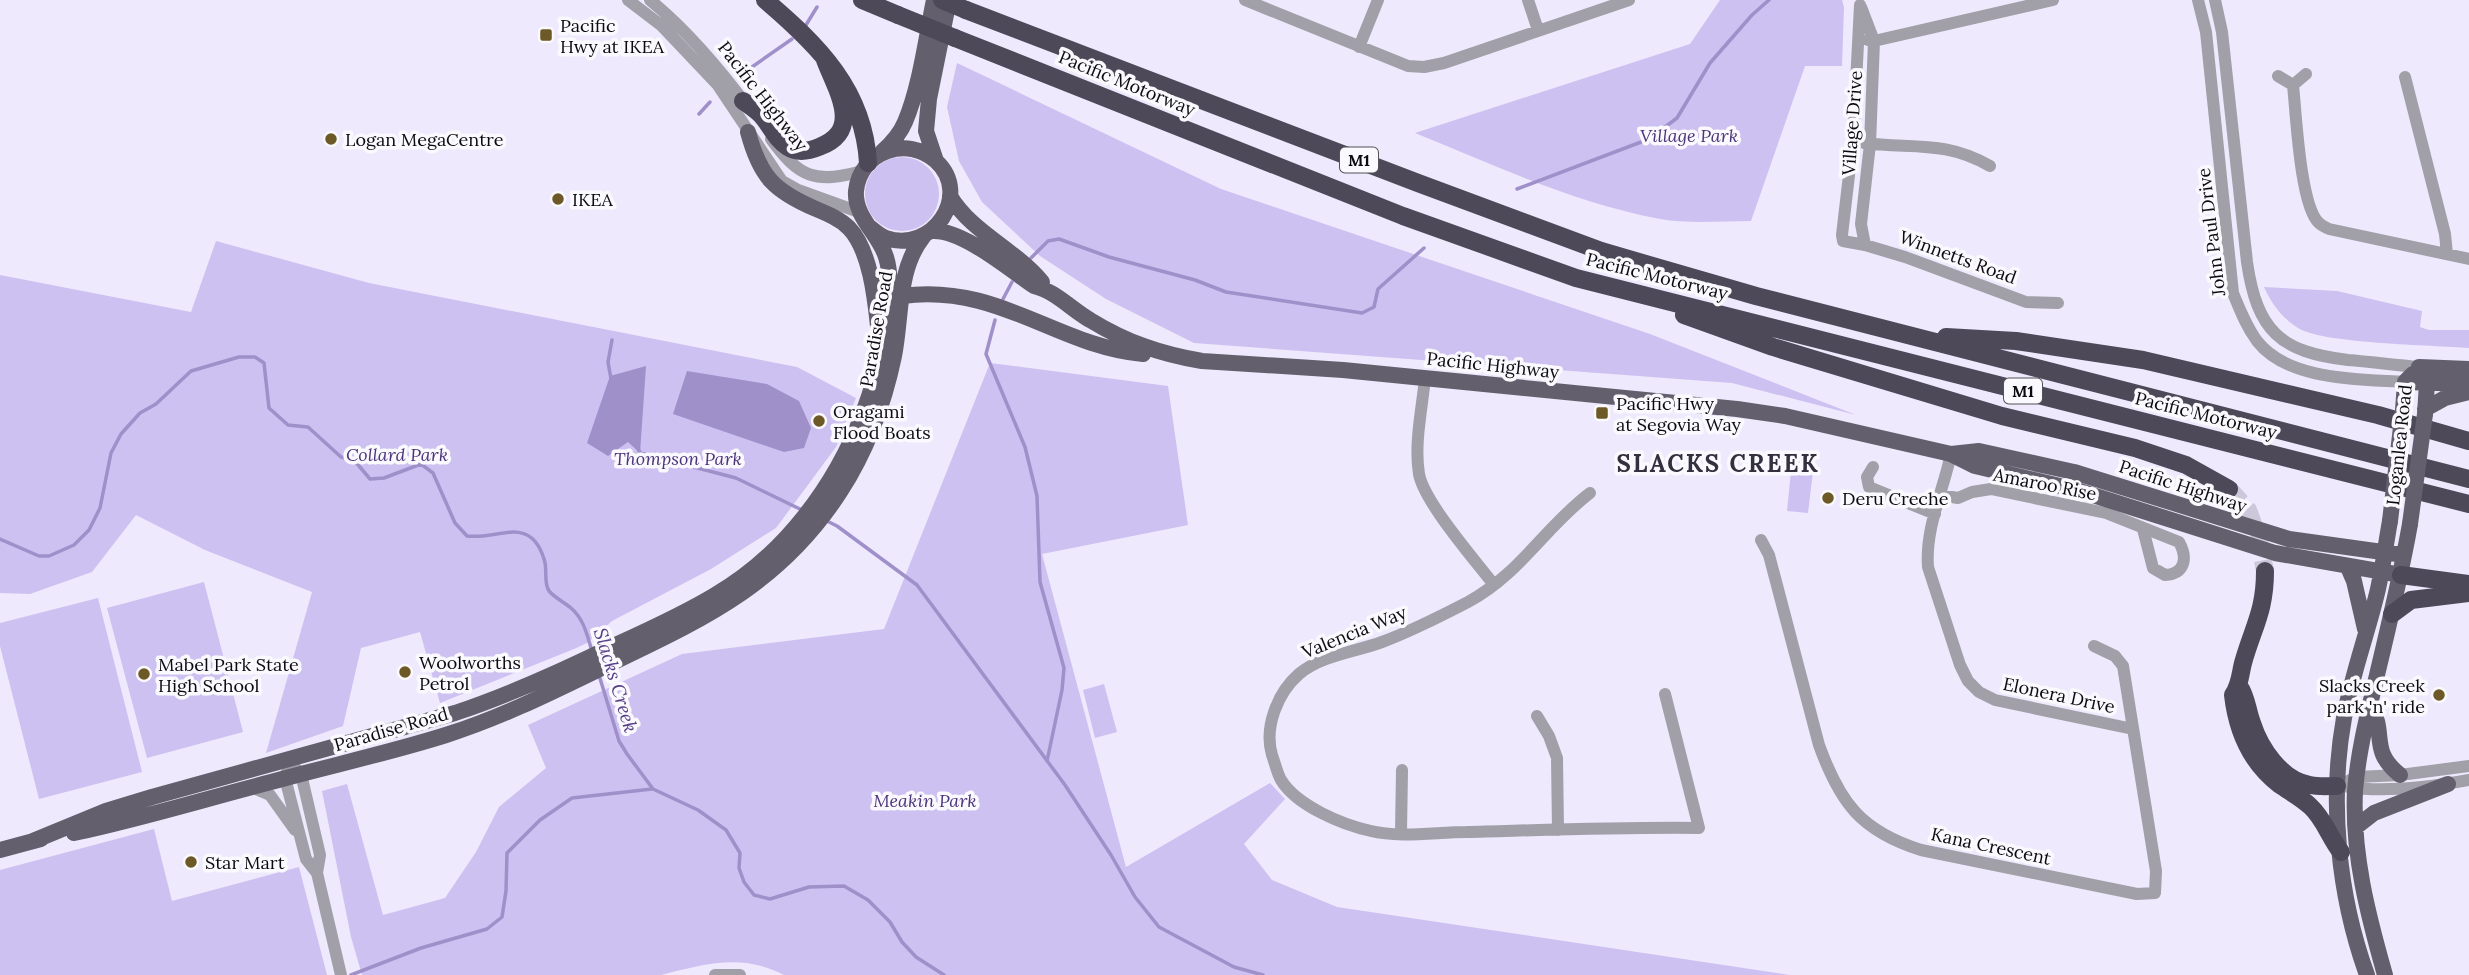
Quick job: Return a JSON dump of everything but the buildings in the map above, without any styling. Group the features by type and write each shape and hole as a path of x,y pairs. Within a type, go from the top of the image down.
{"highway":[{"path":"765,0 806,35 838,73 857,108 864,128 870,163"},
{"name":"Pacific Motorway","path":"862,0 1403,216 1576,278 2469,504"},
{"name":"Pacific Motorway","path":"942,0 1601,251 1756,296 2469,479"},
{"path":"743,101 760,114 779,140 789,148 801,151 821,147 837,136 844,120 841,96 825,60"},
{"path":"1576,278 1773,347 1891,383 2002,416 2135,448 2186,465 2229,489"},
{"path":"1908,335 2016,341 2143,360 2378,415 2469,441"},
{"path":"2265,571 2265,596 2242,664 2239,687 2233,695 2235,709 2244,740 2252,753 2274,781 2311,807 2341,852"},
{"path":"2400,575 2469,584"},
{"path":"2392,614 2411,600 2469,593"},
{"path":"2239,687 2244,694 2256,734 2281,770 2310,785 2350,784"}],"main road":[{"path":"870,163 899,148 919,150 936,161 944,171 950,196 941,221 928,234 904,241 884,238 864,219 856,191 870,163 893,143 905,124 934,0"},
{"path":"936,161 926,131 929,99 949,0"},
{"path":"748,132 755,158 775,186 797,201 838,220 851,230 858,241 876,308 880,353"},
{"name":"Pacific Highway","path":"950,196 966,217 1020,261 1046,289"},
{"name":"Paradise Road","path":"838,481 864,411 880,353 888,299 888,268 882,247 864,219"},
{"name":"Pacific Highway","path":"928,234 950,233 1034,286 1046,289 1096,324 1152,351 1202,361 1425,378 1785,416 1951,454 1975,466 2077,490 2275,553 2400,575"},
{"name":"Paradise Road","path":"0,850 102,827 446,735 519,707 579,671 712,614 747,591 778,565 798,534 860,455 882,405 894,354 910,257 928,234"},
{"path":"902,296 946,293 974,298 1011,309 1107,347 1142,354 1152,351"},
{"path":"2419,367 2469,369"},
{"name":"Loganlea Road","path":"2367,975 2352,927 2341,852 2350,784 2392,614 2410,524 2427,383 2419,367 2405,382 2385,552 2344,717 2350,784 2361,882 2385,975"},
{"path":"2405,382 2469,384"},
{"path":"2425,411 2445,398 2469,392"},
{"name":"Pacific Highway","path":"1951,454 1979,451 2074,472 2288,539 2404,555"},
{"path":"2348,567 2354,581 2365,632"},
{"name":"Paradise Road","path":"33,841 106,811 455,713 579,671"},
{"path":"2370,704 2377,717 2381,752 2391,768 2400,775"},
{"path":"2356,827 2374,813 2448,784"}],"street":[{"name":"Pacific Highway","path":"628,0 662,26 717,84 782,181 864,219"},
{"name":"Pacific Highway","path":"650,0 674,19 695,42 743,101 785,160 802,173 820,178 870,163"},
{"path":"1359,47 1378,0"},
{"path":"1528,0 1538,30"},
{"path":"1248,1 1408,66 1424,67 1444,63 1629,0"},
{"path":"1857,39 1874,40 2053,0"},
{"name":"John Paul Drive","path":"2198,0 2206,32 2233,293 2244,320 2259,343 2284,363 2315,374 2405,382"},
{"name":"John Paul Drive","path":"2215,0 2222,32 2250,283 2260,313 2289,345 2305,352 2419,367"},
{"name":"Village Drive","path":"1860,3 1874,40 1871,144 1861,224 1865,245"},
{"name":"Village Drive","path":"1845,242 1842,235 1853,141 1860,3"},
{"path":"2293,85 2306,74"},
{"path":"2278,76 2293,85"},
{"path":"2405,77 2445,234 2447,254"},
{"path":"2293,85 2303,174 2312,211 2318,223 2329,229 2469,259"},
{"path":"1853,141 1944,148 1970,155 1990,166"},
{"name":"Winnetts Road","path":"1845,242 1905,257 2026,302 2057,303"},
{"path":"1425,378 1418,457 1420,477 1426,495 1494,585"},
{"name":"Elonera Drive","path":"1951,454 1928,540 1928,567 1960,665 1968,681 1979,692 1995,700 2133,729"},
{"path":"1873,467 1867,477 1869,487 1936,514"},
{"name":"Amaroo Rise","path":"1940,495 1958,498 1972,492 1992,489 2106,513 2143,529"},
{"name":"Valencia Way","path":"1590,493 1566,510 1516,568 1470,601 1401,635 1312,665 1298,675 1286,688 1275,708 1269,745 1281,780 1300,800 1314,809 1372,832 1699,828 1665,694"},
{"name":"Kana Crescent","path":"1761,540 1769,555 1829,774 1847,803 1866,823 1892,841 1921,850 2137,894 2155,893 2156,871 2123,666 2115,656 2094,646"},
{"path":"1537,716 1549,736 1557,758 1559,830"},
{"path":"289,761 320,855 317,873 341,975"},
{"path":"2350,784 2469,766"},
{"path":"1401,833 1402,770"},
{"path":"293,776 301,839 306,859 317,873"},
{"path":"2350,784 2372,790 2469,780"},
{"path":"251,787 270,795 301,839"},
{"path":"715,975 740,975"}],"green space":[{"name":"Village Park","path":"1720,0 1842,0 1844,7 1842,66 1805,66 1751,221 1682,221 1628,212 1535,182 1415,133 1690,44"},
{"path":"957,63 1221,189 1650,334 1856,415 1732,383 1194,343 1106,299 1040,256 982,202 959,161 947,107"},
{"path":"902,157 916,160 928,168 936,180 939,194 936,208 928,220 916,228 902,231 888,228 876,220 868,208 865,194 868,180 876,168 888,160"},
{"name":"Collard Park","path":"216,241 369,283 797,367 856,398 836,447 776,528 711,569 612,621 587,643 440,703 420,632 361,648 343,726 266,753 312,592 205,550 136,515 92,572 30,594 0,593 0,275 191,312"},
{"path":"2264,287 2337,291 2422,311 2420,327 2429,330 2469,330 2469,348 2354,341 2311,333 2298,328 2282,315"},
{"name":"Meakin Park","path":"990,363 1168,386 1188,525 1042,554 1126,867 1270,783 1285,799 1244,844 1272,880 1337,907 1790,975 784,975 768,968 738,962 708,964 661,975 362,975 351,937 322,791 347,784 383,915 445,898 476,852 499,807 546,768 528,725 682,654 884,629"},
{"path":"1792,461 1814,463 1808,513 1787,511"},
{"path":"204,582 243,732 147,758 107,608"},
{"path":"98,598 142,772 39,799 0,646 0,623"},
{"path":"1104,684 1117,732 1095,738 1083,690"},
{"path":"154,829 172,901 299,867 327,975 0,975 0,870"}],"shaded area":[{"path":"646,366 640,453 628,442 608,456 587,443 610,376"},
{"path":"687,371 767,384 799,401 811,428 804,448 784,452 673,414"}],"waterway":[{"path":"1517,189 1649,139 1677,118 1710,63 1752,15 1769,0"},
{"path":"806,25 817,7"},
{"path":"739,76 792,39"},
{"path":"699,114 710,102"},
{"path":"1031,258 1048,241 1059,239 1226,292 1362,313 1374,307 1378,289 1424,248"},
{"path":"1003,299 1012,282"},
{"path":"995,320 986,354 1025,447 1037,496 1040,582 1064,668 1047,761"},
{"path":"611,379 608,362 612,340"},
{"name":"Slacks Creek","path":"0,539 39,556 49,556 74,545 89,530 100,508 111,453 121,434 140,413 156,404 191,371 239,357 255,357 264,363 269,408 288,425 308,427 341,457 354,460 370,479 384,478 421,464 433,473 455,523 467,536 512,532 530,537 538,545 544,559 549,591 579,617 592,651"},
{"path":"638,448 640,453 736,478 802,510"},
{"path":"825,520 917,585 1065,785 1135,897 1159,927 1234,967 1263,975"},
{"name":"Slacks Creek","path":"599,675 619,741 627,754 653,789 698,810 726,830 740,853 739,868 744,882 754,895 770,899 809,887 844,886 868,900 890,922 902,942 916,957 944,975"},
{"path":"351,975 421,948 487,929 502,917 507,853 540,820 572,798 652,789"}],"tunnel":[{"path":"2229,489 2248,510 2259,540 2265,571"}],"place":[{"name":"Pacific Hwy at IKEA","path":"546,35"},
{"name":"Logan MegaCentre","path":"331,139"},
{"name":"IKEA","path":"558,199"},
{"name":"Pacific Hwy at Segovia Way","path":"1602,413"},
{"name":"Oragami Flood Boats","path":"819,421"},
{"name":"Deru Creche","path":"1828,498"},
{"name":"Woolworths Petrol","path":"405,672"},
{"name":"Mabel Park State High School","path":"144,674"},
{"name":"Slacks Creek park 'n' ride","path":"2439,695"},
{"name":"Star Mart","path":"191,862"}],"district":[{"name":"SLACKS CREEK","path":"1718,463"}],"park label":[{"name":"Thompson Park","path":"678,458"}]}
